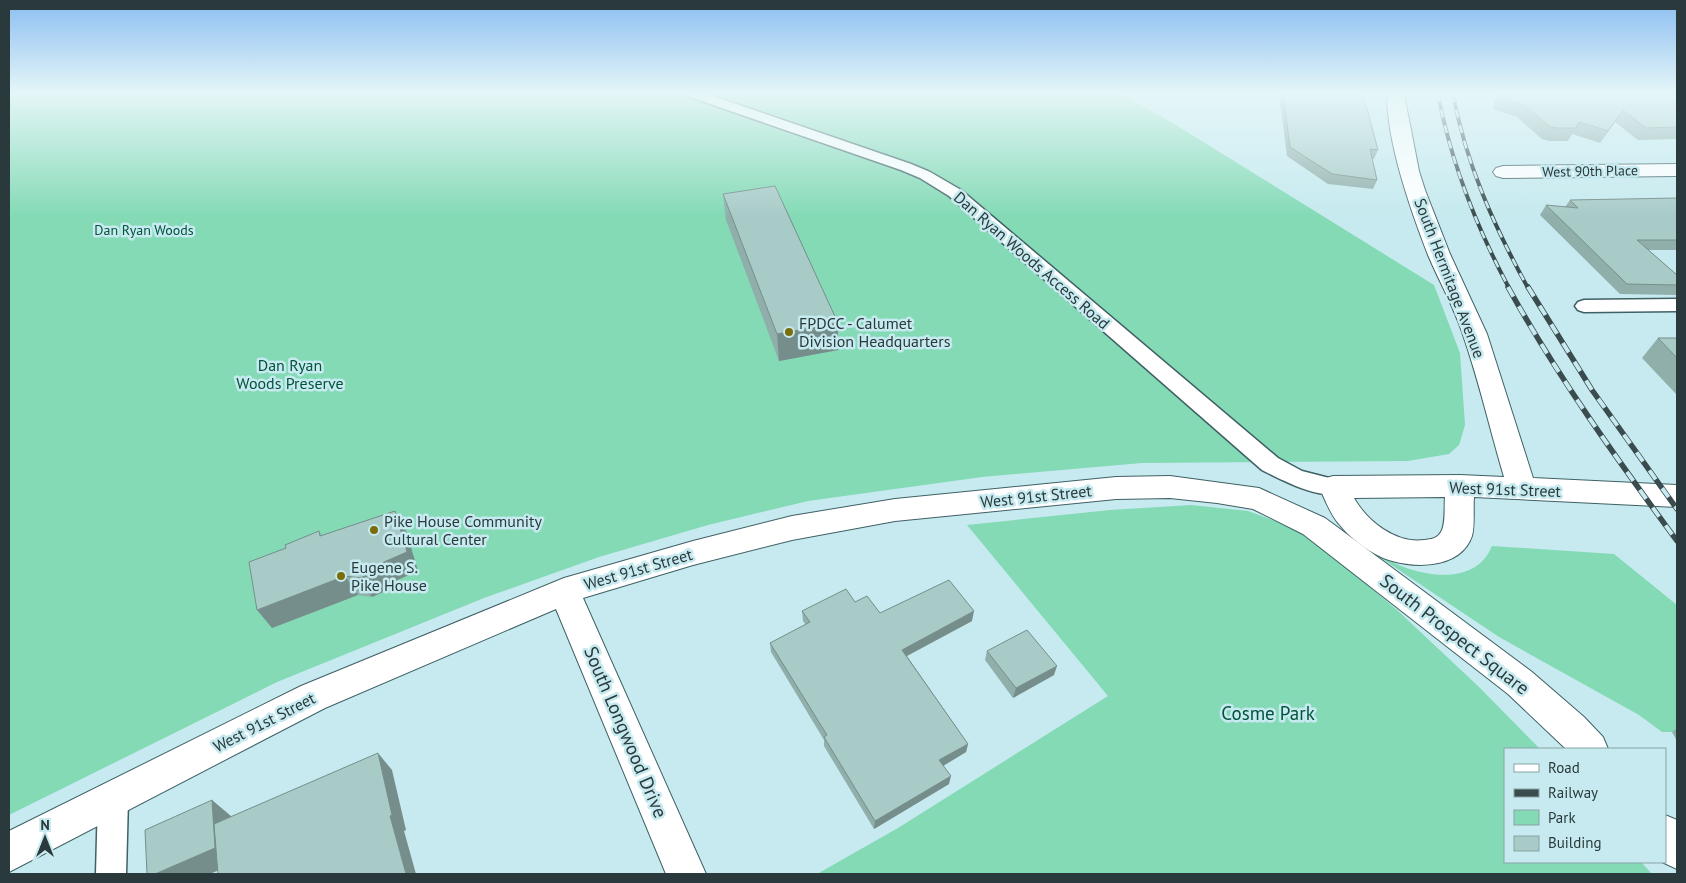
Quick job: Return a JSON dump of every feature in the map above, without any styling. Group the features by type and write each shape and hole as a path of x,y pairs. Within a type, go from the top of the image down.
{"street":[{"name":"South Hermitage Avenue","path":"1402,135 1412,180 1439,254 1475,334 1522,489"},
{"name":"West 90th Place","path":"1503,172 1677,170"},
{"path":"1333,487 1349,516 1370,535 1391,548 1416,553 1444,549 1457,535 1460,486"},
{"name":"West 91st Street","path":"1333,487 1460,486 1677,496"},
{"name":"West 91st Street","path":"9,852 312,697 564,591 692,553 792,528 895,510 1116,488 1170,488 1217,492 1258,499 1314,526"},
{"name":"South Prospect Square","path":"1314,526 1520,683 1589,748"},
{"name":"South Longwood Drive","path":"564,591 686,874"},
{"path":"1666,835 1677,849"}],"lane":[{"name":"Dan Ryan Woods Access Road","path":"814,135 906,167 925,175 954,193 1270,464 1296,478 1333,487"},
{"path":"1584,306 1677,305"},
{"path":"111,874 113,799"}],"green space":[{"name":"Dan Ryan Woods Preserve","path":"9,135 1192,135 1434,285 1460,353 1465,425 1459,445 1449,454 1408,461 1142,463 982,477 808,501 708,525 599,557 484,598 277,682 9,815"},
{"name":"Cosme Park","path":"1191,505 1248,511 1303,531 1397,610 1478,686 1539,748 1504,748 1504,863 1642,863 1652,874 817,874 898,828 1108,696 967,525 1110,510"},
{"path":"1492,546 1614,554 1677,605 1677,732 1662,732 1639,715 1499,637 1369,550 1371,549 1401,566 1439,575 1465,572 1476,566 1485,558"}],"building":[{"path":"1288,135 1374,135 1378,150 1370,149 1377,180 1332,174 1290,147"},
{"path":"775,186 838,323 777,334 723,194"},
{"path":"1677,198 1677,240 1637,240 1677,275 1677,285 1627,284 1546,205 1578,208 1570,200"},
{"path":"1658,338 1677,338 1677,358"},
{"path":"395,511 407,552 384,562 376,571 360,578 345,576 257,610 249,562 286,548 285,545 319,531 320,536"},
{"path":"949,580 974,611 902,650 968,744 939,760 951,776 875,821 824,737 827,735 770,643 810,622 802,611 846,589 855,602 867,596 880,613"},
{"path":"1027,630 1057,666 1016,688 987,651"},
{"path":"378,753 392,815 390,816 406,874 218,874 214,824"},
{"path":"212,800 215,848 155,874 147,874 145,830"}],"railway":[{"path":"1447,135 1475,218 1509,288"},
{"path":"1463,135 1473,170 1493,218 1528,288"},
{"path":"1508,287 1567,385 1677,541"},
{"path":"1528,287 1592,390 1677,509"}],"place":[{"name":"FPDCC - Calumet Division Headquarters","path":"789,332"},
{"name":"Pike House Community Cultural Center","path":"374,530"},
{"name":"Eugene S. Pike House","path":"341,576"}],"park label":[{"name":"Dan Ryan Woods","path":"144,230"}]}
